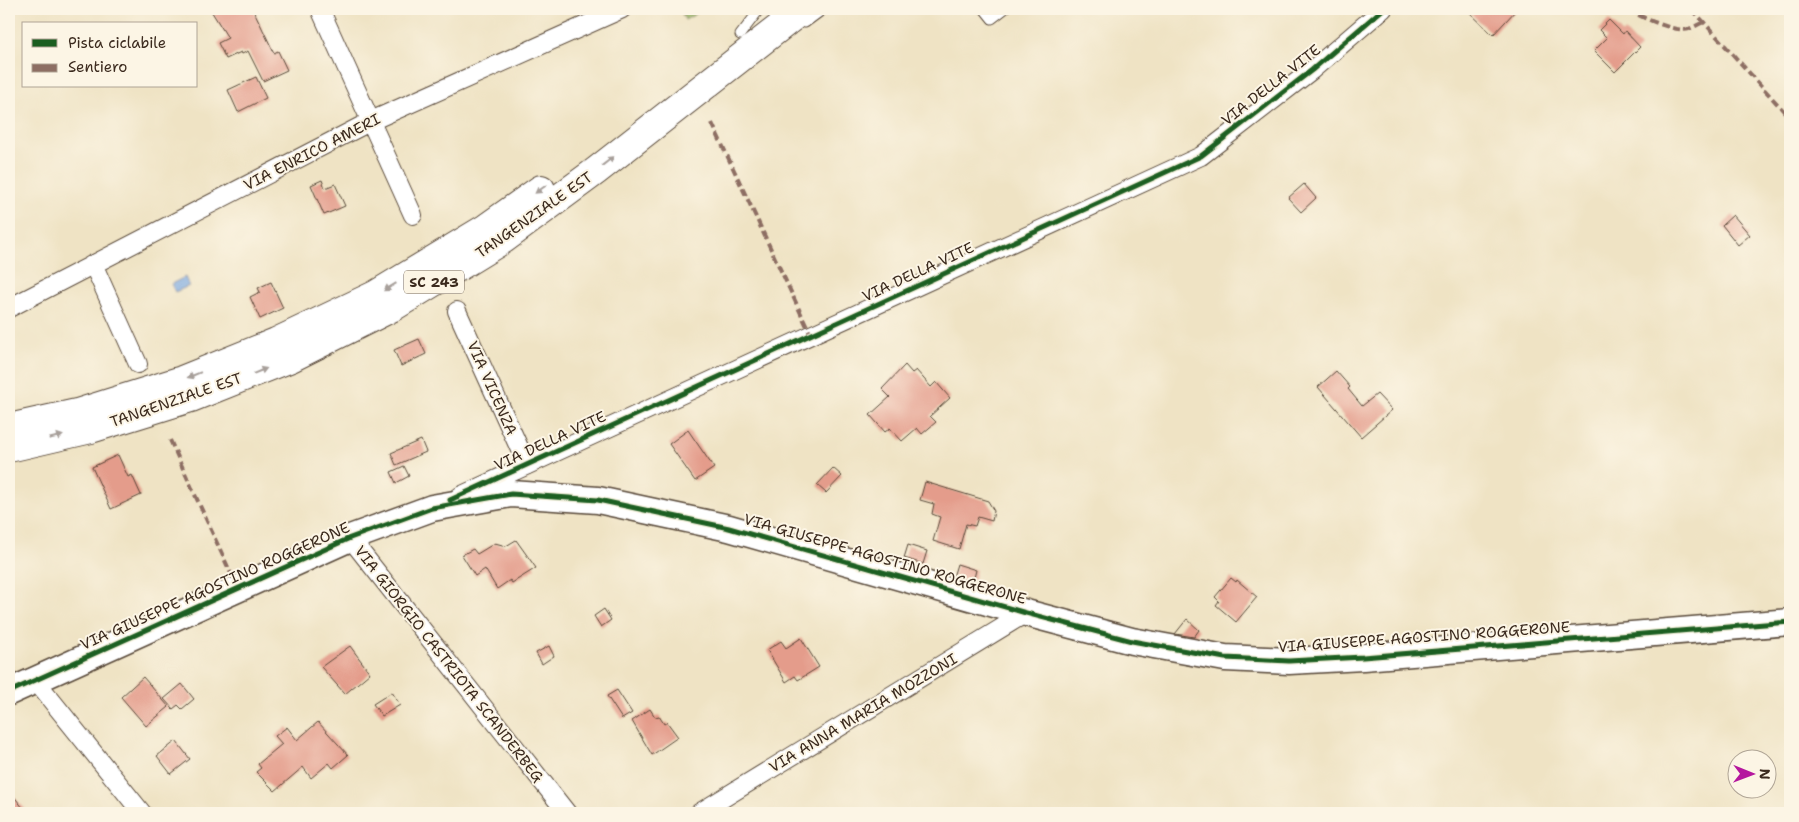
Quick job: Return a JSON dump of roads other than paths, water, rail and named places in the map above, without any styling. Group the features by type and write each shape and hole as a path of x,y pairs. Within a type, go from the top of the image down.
{"highway":[{"name":"TANGENZIALE EST","path":"9,448 91,429 191,398 292,358 393,307 504,239 596,171 746,42 773,9"},
{"name":"TANGENZIALE EST","path":"9,428 77,413 182,380 276,342 375,296 486,228 746,42 799,19"}],"street":[{"path":"320,9 413,215"},
{"name":"VIA ENRICO AMERI","path":"9,308 371,121 622,9"},
{"name":"VIA DELLA VITE","path":"432,508 1202,156 1312,70 1383,9"},
{"path":"93,264 138,364"},
{"name":"VIA VICENZA","path":"457,311 527,465"},
{"name":"VIA GIUSEPPE AGOSTINO ROGGERONE","path":"9,692 350,538 432,508 511,494 598,500 729,528 1026,613 1132,641 1225,658 1289,661 1363,657 1790,622"},
{"name":"VIA GIORGIO CASTRIOTA SCANDERBEG","path":"350,538 566,813"},
{"name":"VIA ANNA MARIA MOZZONI","path":"700,813 1026,613"},
{"path":"35,680 142,813"}],"lane":[{"path":"760,9 746,42 780,39"},
{"path":"799,19 824,9"},
{"path":"984,9 992,19 1005,9"}],"water":[{"path":"185,277 189,286 175,292 171,284"}]}
